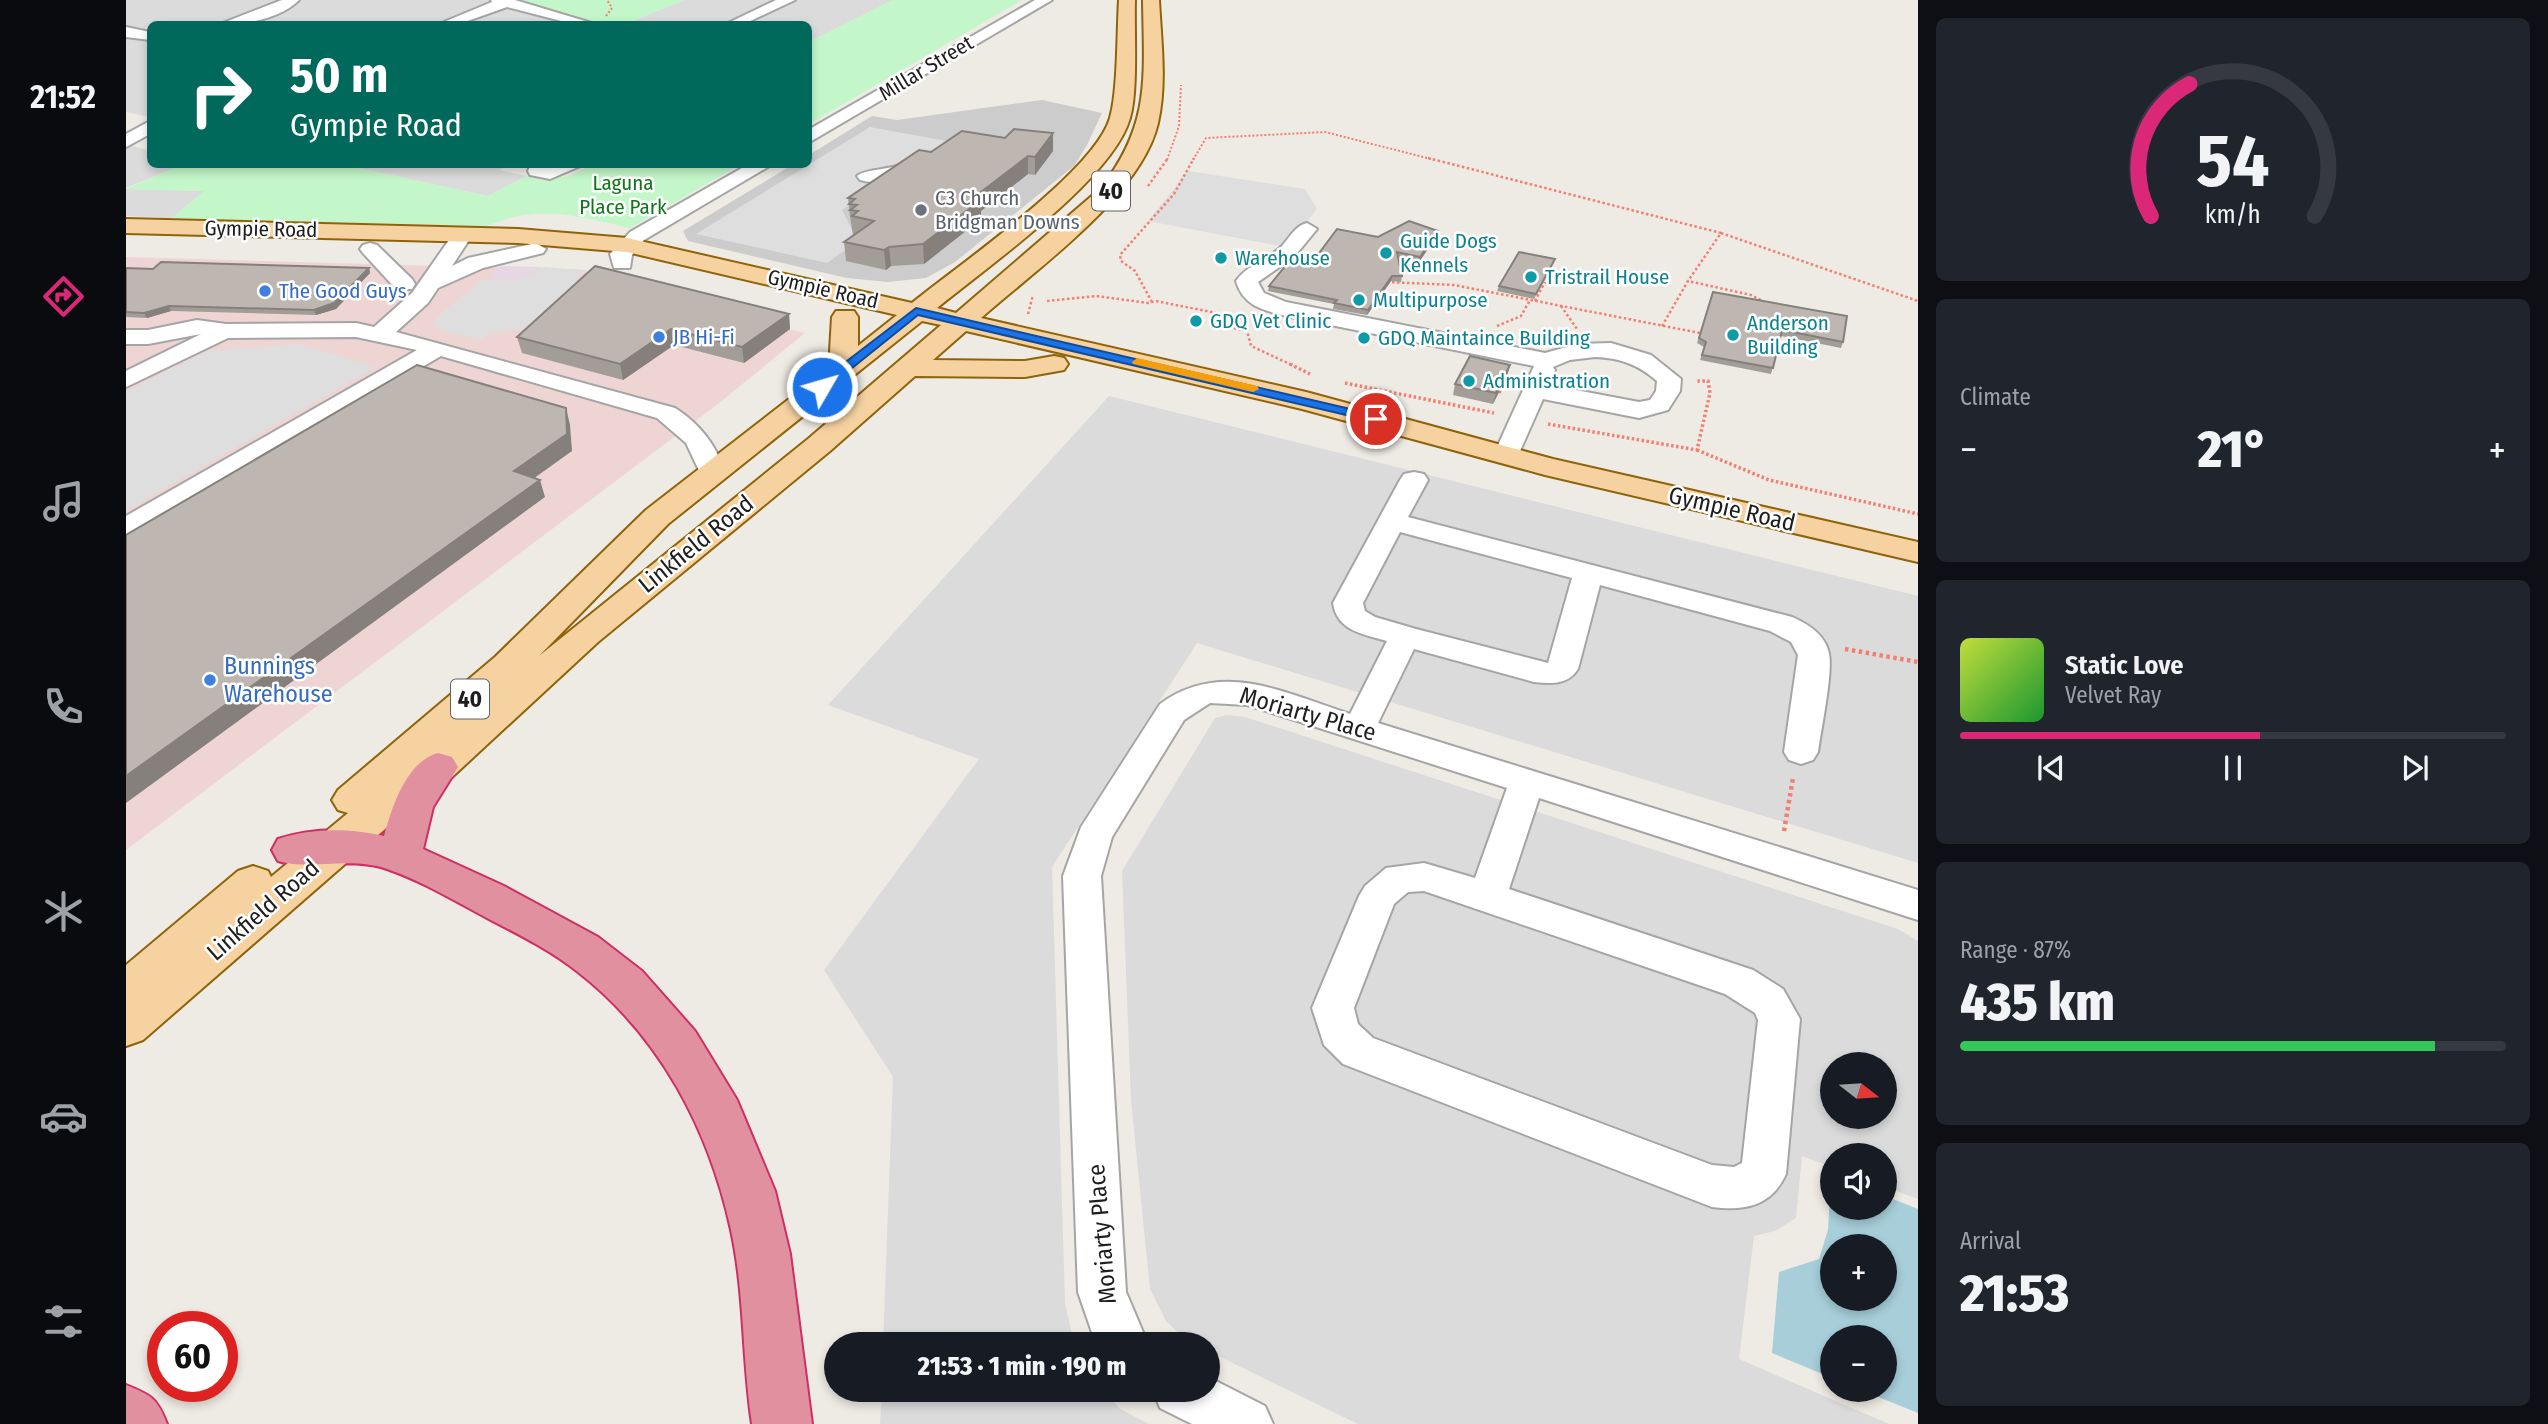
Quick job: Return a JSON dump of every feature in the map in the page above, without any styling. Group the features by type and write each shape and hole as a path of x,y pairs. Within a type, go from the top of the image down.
{"highway":[{"path":"400,856 413,805 438,767"},
{"path":"293,850 340,844 400,856 534,921 595,960 650,1010 702,1080 735,1152 759,1230 782,1424"},
{"path":"126,1415 137,1424"}],"main road":[{"name":"Linkfield Road","path":"126,993 439,727 508,665 635,537 1079,180 1111,141 1123,108 1127,0"},
{"name":"Linkfield Road","path":"126,1026 340,844 438,767 585,634 819,444 1109,192 1141,149 1152,104 1152,0"},
{"name":"Gympie Road","path":"126,226 448,241 625,254 668,254 849,307 895,329 1016,334 1306,401 1545,466 1918,552"},
{"name":"Gympie Road","path":"126,241 370,249 448,241 564,238 849,307 916,312 950,330 1054,364 1413,447 1545,466"},
{"path":"1000,288 1011,304 1012,324 1016,334"},
{"path":"843,370 849,307 879,292 945,289"},
{"path":"907,368 1025,369 1054,364"}],"street":[{"path":"237,21 279,8 292,0"},
{"path":"740,21 788,0"},
{"name":"Millar Street","path":"812,136 1045,0"},
{"path":"453,21 502,1 577,21"},
{"path":"126,32 147,36"},
{"path":"126,122 147,126"},
{"path":"126,142 147,128"},
{"path":"126,142 147,147"},
{"path":"867,176 884,178 902,163"},
{"path":"539,168 537,171 551,173 565,168"},
{"path":"625,254 638,236 671,220 757,168"},
{"path":"668,254 663,238 671,220"},
{"path":"1307,229 1287,253 1254,273 1247,281 1249,290 1258,299 1286,309 1547,361 1565,352 1616,351 1642,359 1660,369 1669,379 1668,391 1659,405 1639,410 1535,390"},
{"path":"380,334 420,298 431,284 448,241"},
{"path":"356,330 448,241"},
{"path":"370,249 404,284"},
{"path":"431,284 476,263 536,249"},
{"path":"126,337 148,337 197,327 226,331"},
{"path":"126,380 226,331 242,328 356,330 438,348 666,413 694,432 703,446 713,473"},
{"path":"126,528 438,348"},
{"path":"1507,454 1547,361"},
{"path":"1414,480 1348,603 1350,615 1364,624 1534,672 1551,674 1562,669 1588,574"},
{"path":"1391,522 1781,624 1799,631 1810,642 1814,655 1801,752"},
{"path":"1359,728 1405,636"},
{"name":"Moriarty Place","path":"1116,1332 1102,1292 1082,876 1089,847 1172,712 1192,697 1207,692 1234,691 1527,780 1918,905"},
{"path":"1488,897 1527,780"},
{"path":"1424,877 1488,897 1739,982 1769,1001 1779,1019 1763,1174 1740,1189 1712,1186 1358,1051 1339,1033 1333,1008 1378,896 1399,878 1424,877"},
{"path":"1202,1402 1247,1424"}],"path":[{"path":"1152,302 1135,271 1121,261 1120,255 1174,194 1206,138 1325,132 1721,233 1918,300"},
{"path":"1662,326 1688,281 1721,233"},
{"path":"1688,281 1751,295 1773,306"},
{"path":"1381,282 1454,285 1700,333"},
{"path":"1488,329 1521,316 1545,282"},
{"path":"1747,304 1751,295"},
{"path":"1046,301 1096,296 1152,302 1244,318"},
{"path":"1244,309 1251,346 1315,377"},
{"path":"1229,327 1247,331"},
{"path":"1697,381 1708,382 1710,393 1697,450"},
{"path":"1342,382 1522,419 1697,450 1769,480 1918,514"},
{"path":"1810,642 1918,662"},
{"path":"1778,860 1794,767 1801,752"}],"shaded area":[{"path":"126,0 516,0 593,21 147,21 147,116 126,112"},
{"path":"684,0 893,0 812,40 812,21 632,21"},
{"path":"1042,100 1102,113 1074,166 955,262 926,278 888,282 847,278 688,241 683,231 787,168 812,168 812,153 872,116 897,120"},
{"path":"870,127 952,142 921,163 903,160 879,176 889,179 842,210 858,241 827,263 696,234 803,168 812,168 812,163"},
{"path":"126,144 147,150 147,168 175,168 126,188"},
{"path":"358,168 503,168 499,170 527,176 488,196"},
{"path":"1188,171 1305,189 1317,209 1285,247 1148,221"},
{"path":"126,189 205,191 172,218 126,216"},
{"path":"126,257 585,270 599,281 805,333 718,404 126,850"},
{"path":"500,266 542,267 533,274 514,281 489,280"},
{"path":"542,267 585,270 577,279 593,281 538,331 523,329 490,333 480,340 435,328 436,318 482,280 514,281 533,274"},
{"path":"299,344 376,367 126,510 126,392 207,351"},
{"path":"1109,396 1918,596 1918,863 1197,643 1052,867 1065,1303 1071,1332 883,1332 893,1077 824,970 979,759 828,705"},
{"path":"1226,715 1245,717 1898,929 1918,941 1918,1199 1897,1191 1897,1143 1820,1143 1820,1163 1802,1156 1796,1218 1775,1231 1754,1236 1739,1359 1820,1394 1820,1402 1838,1402 1889,1424 1358,1424 1220,1357 1220,1332 1178,1332 1166,1321 1150,1289 1131,1100 1122,871 1215,718"},
{"path":"881,1402 1114,1402 1120,1409 1149,1424 880,1424"}],"green space":[{"path":"516,0 684,0 632,21 593,21"},
{"path":"893,0 1022,0 812,122 812,40"},
{"name":"Laguna Place Park","path":"174,168 358,168 488,196 527,176 540,180 569,176 586,168 734,168 630,228 559,214 524,215 488,226 172,218 204,191 126,189"}],"water":[{"path":"1897,1201 1918,1209 1918,1413 1891,1402 1897,1402 1897,1325 1820,1325 1820,1373 1772,1353 1779,1272 1819,1259 1820,1256 1820,1311 1897,1311 1897,1234 1827,1234 1829,1220 1897,1220"}],"building":[{"name":"C3 Church Bridgman Downs","path":"1014,129 1053,133 1035,157 1028,156 973,198 981,200 923,244 889,247 884,250 844,242 874,221 852,216 858,211 850,210 857,205 849,204 855,199 848,198 919,150 931,152 962,131 1005,138"},
{"path":"1409,221 1438,231 1420,257 1397,252 1402,276 1392,276 1368,310 1334,303 1337,300 1269,286 1291,259 1314,260 1337,229 1378,237"},
{"name":"Tristrail House","path":"1519,252 1555,259 1536,294 1499,286"},
{"path":"161,262 369,268 334,303 314,310 169,306 144,313 126,312 126,268 153,269"},
{"name":"JB Hi-Fi","path":"595,266 789,314 742,347 671,329 620,364 517,337"},
{"name":"Anderson Building","path":"1713,292 1847,316 1843,342 1782,330 1773,368 1702,355 1706,342 1699,338"},
{"path":"1470,356 1510,365 1496,393 1455,384"},
{"name":"Bunnings Warehouse","path":"417,365 566,408 567,434 514,471 540,480 126,776 126,535"}],"slow traffic":[{"path":"1137,362 1253,389"}],"place":[{"name":"C3 Church Bridgman Downs","path":"921,210"},
{"name":"Guide Dogs Kennels","path":"1386,253"},
{"name":"Warehouse","path":"1221,258"},
{"name":"Tristrail House","path":"1531,277"},
{"name":"The Good Guys","path":"265,291"},
{"name":"Multipurpose","path":"1359,300"},
{"name":"GDQ Vet Clinic","path":"1196,321"},
{"name":"Anderson Building","path":"1733,335"},
{"name":"JB Hi-Fi","path":"659,337"},
{"name":"GDQ Maintaince Building","path":"1364,338"},
{"name":"Administration","path":"1469,381"},
{"name":"Bunnings Warehouse","path":"210,680"}],"route":[{"path":"822,387 916,312 1376,419"}]}
